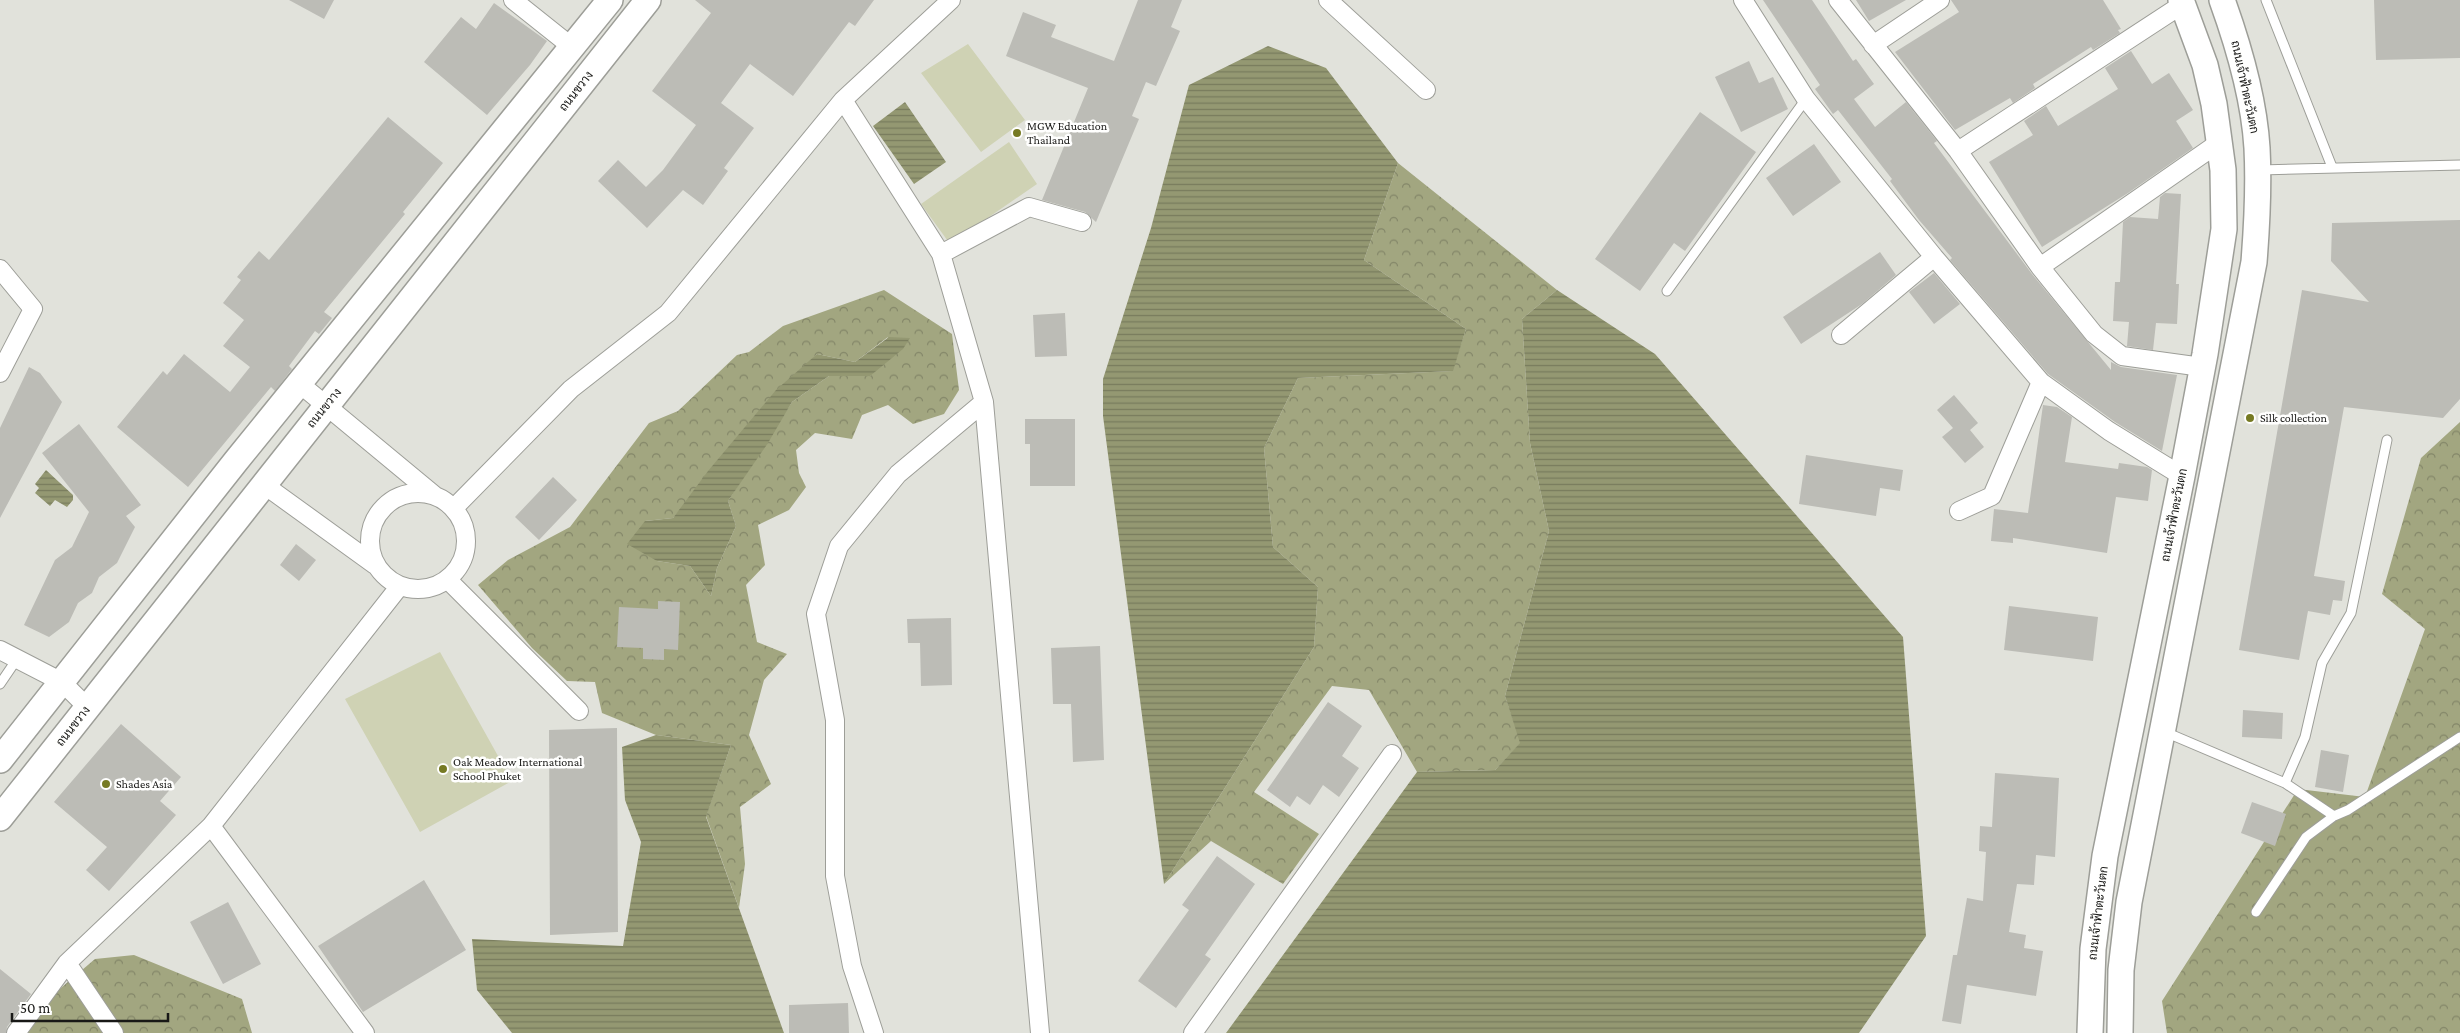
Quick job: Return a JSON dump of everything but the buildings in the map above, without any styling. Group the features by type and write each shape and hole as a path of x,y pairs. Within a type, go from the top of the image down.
{"main road":[{"path":"0,760 236,461 610,0"},
{"name":"ถนนขวาง","path":"0,818 648,0"},
{"name":"ถนนเจ้าฟ้าตะวันตก","path":"2120,1033 2121,979 2125,927 2162,731 2246,313 2254,262 2258,170 2257,146 2246,84 2222,0"},
{"name":"ถนนเจ้าฟ้าตะวันตก","path":"2090,1033 2093,949 2104,866 2182,476 2202,368 2224,230 2224,185 2220,142 2205,65 2182,2"}],"street":[{"path":"513,0 572,47"},
{"path":"454,508 571,389 668,313 843,100 951,0"},
{"path":"1328,0 1426,90"},
{"path":"1743,0 1806,99 1934,257 2041,382 2109,431 2182,476"},
{"path":"1838,0 1958,151 2040,266 2094,334 2122,356 2202,368"},
{"path":"1874,45 1940,0"},
{"path":"1958,151 2182,2"},
{"path":"843,100 941,254 984,402 1040,1033"},
{"path":"2040,266 2220,142"},
{"path":"941,254 1029,207 1082,222"},
{"path":"1842,335 1934,257"},
{"path":"0,269 33,309 0,373"},
{"path":"1959,511 1992,496 2041,382"},
{"path":"263,484 375,564 386,578 399,587 418,590 434,588 448,580 458,568 466,551 466,534 463,523 454,508 434,495 300,384"},
{"path":"874,1033 852,966 835,876 834,720 816,614 839,546 898,474 984,402"},
{"path":"375,564 370,548 371,529 378,513 389,502 406,494 424,493 434,495"},
{"path":"448,580 579,711"},
{"path":"16,1033 67,963 211,826 399,587"},
{"path":"0,650 62,682 88,708"},
{"path":"1193,1033 1392,754"},
{"path":"211,826 365,1033"},
{"path":"67,963 114,1033"}],"lane":[{"path":"2266,0 2332,167"},
{"path":"1667,291 1806,99"},
{"path":"2258,170 2460,164"},
{"path":"2285,783 2305,737 2322,663 2351,613 2387,440"},
{"path":"0,684 17,659"},
{"path":"2162,731 2285,783 2334,816"},
{"path":"2256,912 2306,837 2334,816 2348,810 2460,737"}],"shaded area":[{"path":"968,44 1025,120 981,152 921,73"},
{"path":"1268,46 1326,68 1398,163 1364,260 1466,329 1453,371 1298,378 1264,448 1273,547 1318,587 1314,647 1164,884 1103,416 1103,379 1151,228 1189,85"},
{"path":"905,102 946,162 914,184 873,126"},
{"path":"1009,142 1037,184 950,244 921,204"},
{"path":"1557,290 1655,354 1903,637 1926,936 1859,1033 1226,1033 1417,772 1495,770 1520,743 1505,696 1549,531 1530,443 1522,319"},
{"path":"889,337 910,338 903,349 870,376 829,376 792,402 768,443 728,501 736,526 717,568 711,596 690,566 657,561 627,544 645,521 673,518 708,471 776,390 817,354 855,362"},
{"path":"46,470 73,495 73,500 67,507 55,500 50,506 35,493 39,488 35,484"},
{"path":"440,652 512,781 420,832 345,699"},
{"path":"656,735 731,745 706,817 784,1033 512,1033 477,990 472,939 623,946 641,842 625,800 622,747"}],"green space":[{"path":"1398,163 1557,290 1522,319 1530,443 1549,531 1505,696 1521,743 1495,770 1417,772 1369,690 1332,686 1254,792 1319,834 1283,884 1211,841 1164,884 1314,647 1318,587 1273,547 1264,448 1298,378 1452,371 1466,329 1364,260"},
{"path":"884,290 952,334 959,390 944,414 913,424 888,405 862,415 852,439 815,433 796,450 799,473 806,487 789,510 758,525 765,565 746,585 757,642 787,654 764,680 749,735 771,784 740,807 745,864 739,908 706,816 731,745 656,735 602,713 595,682 567,681 532,648 478,585 508,560 570,527 649,423 678,411 737,355 749,352 783,326","holes":["888,337 870,376 829,376 792,402 728,501 736,526 717,568 711,596 690,566 657,561 645,521 673,518 817,354 855,362"]},
{"path":"2460,422 2460,1033 2167,1033 2162,1001 2298,789 2365,797 2425,629 2382,594 2421,458"},
{"path":"134,955 242,999 252,1033 12,1033 22,1021 95,959"}],"place":[{"name":"MGW Education Thailand","path":"1017,133"},
{"name":"Silk collection","path":"2250,418"},
{"name":"Oak Meadow International School Phuket","path":"443,769"},
{"name":"Shades Asia","path":"106,784"}]}
